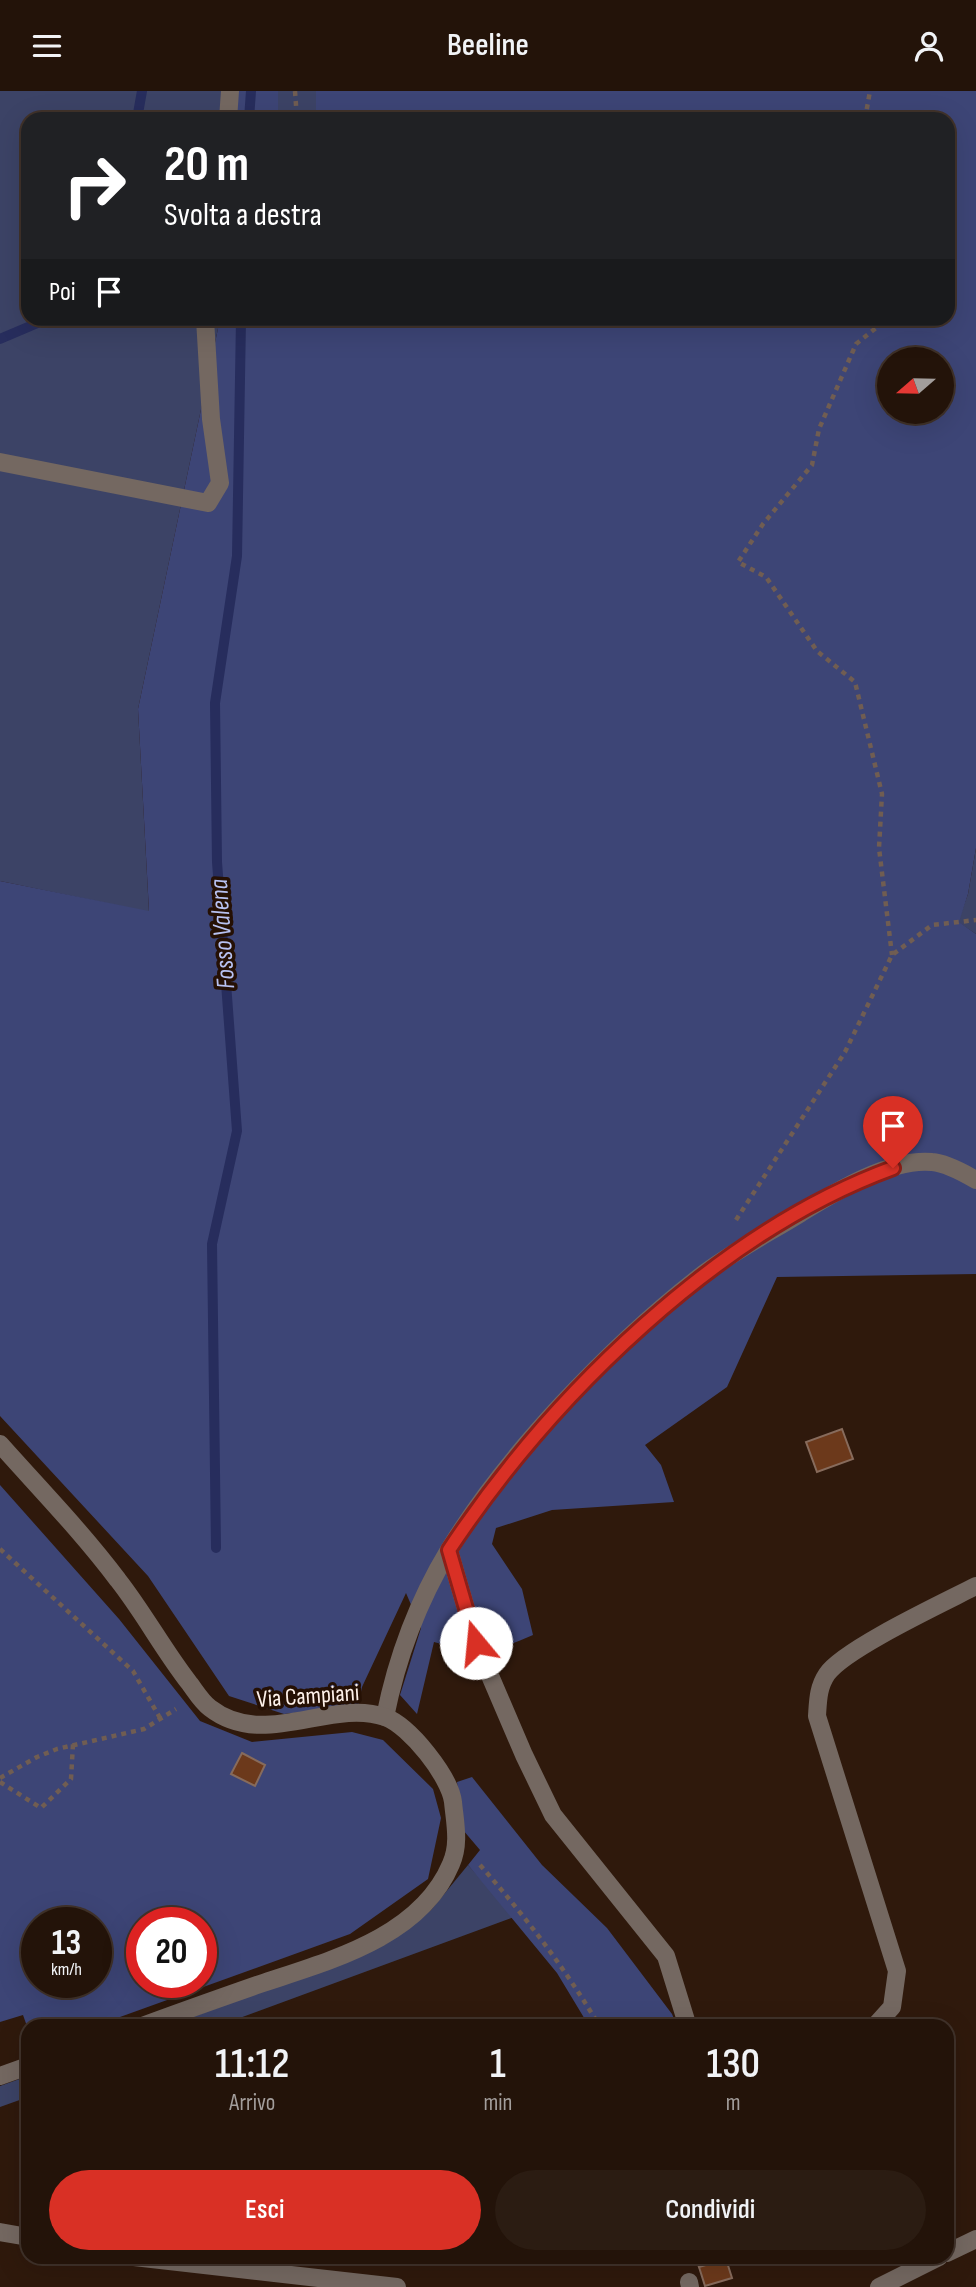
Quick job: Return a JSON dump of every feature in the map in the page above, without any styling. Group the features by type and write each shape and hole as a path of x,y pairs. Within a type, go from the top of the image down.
{"street":[{"path":"228,112 230,91"},
{"path":"0,462 208,503 220,484 211,419 205,326"},
{"path":"385,1717 394,1673 417,1608 449,1550 538,1431 639,1330 698,1278 847,1185 893,1168 933,1162 976,1180"},
{"name":"Via Campiani","path":"0,1444 118,1579 209,1707 243,1724 270,1725 352,1714 385,1717 408,1732 441,1774 452,1793 457,1839 452,1863 438,1886 409,1917 357,1950 163,2019"},
{"path":"449,1550 476,1643 541,1791 554,1815 666,1955 686,2019"},
{"path":"881,2019 892,2007 897,1971 817,1716 818,1691 827,1674 838,1663 909,1620 976,1586"},
{"path":"0,2076 21,2068"},
{"path":"0,2232 21,2236"},
{"path":"954,2250 976,2239"},
{"path":"195,2264 397,2287"},
{"path":"879,2287 925,2264"}],"path":[{"path":"295,91 296,112"},
{"path":"866,112 870,91"},
{"path":"876,326 856,344 819,429 812,465 763,524 738,562 766,577 817,650 855,682 882,794 879,848 892,955"},
{"path":"725,1260 725,1240 747,1199 845,1052 892,955 932,925 976,920"},
{"path":"0,1549 133,1671 160,1718"},
{"path":"73,1744 71,1779 41,1808 0,1780 37,1756 73,1744 144,1730 200,1696"},
{"path":"457,1839 524,1914 570,1975 595,2019"}],"shaded area":[{"path":"0,91 238,91 236,112 21,112 21,326 219,326 138,709 149,912 0,881"},
{"path":"238,91 278,91 278,112 236,112"},
{"path":"278,91 316,91 316,112 278,112"},
{"path":"316,91 976,91 976,848 968,894 959,922 976,934 976,1274 777,1277 727,1387 645,1445 661,1465 674,1502 552,1510 496,1528 492,1544 522,1589 533,1635 485,1651 434,1642 417,1714 400,1695 421,1628 406,1593 362,1687 358,1706 284,1714 229,1696 148,1576 0,1416 0,881 149,911 138,709 219,326 955,326 955,112 316,112"},
{"path":"976,848 976,934 958,922 968,894"},
{"path":"0,1485 119,1619 200,1721 252,1742 352,1732 383,1740 433,1789 441,1818 428,1879 350,1934 217,1982 217,1907 126,1907 126,1998 173,1998 114,2019 24,2019 23,2015 0,2022"},
{"path":"472,1777 542,1865 607,1928 674,2019 585,2019 557,1973 468,1865 480,1850 463,1830 457,1782"},
{"path":"468,1865 514,1917 237,2019 184,2019 386,1944 431,1910"},
{"path":"21,2078 21,2100 0,2107 0,2086"}],"building":[{"path":"842,1429 853,1459 817,1472 806,1442"},
{"path":"242,1753 265,1765 255,1786 231,1774"},
{"path":"728,2264 732,2278 705,2286 699,2267"}],"waterway":[{"name":"Fosso Valena","path":"138,112 142,91"},
{"name":"Fosso Valena","path":"250,112 251,91"},
{"name":"Fosso Valena","path":"0,339 31,326"},
{"name":"Fosso Valena","path":"216,1548 212,1244 237,1131 217,862 215,703 237,556 241,326"}],"route":[{"path":"476,1643 449,1550 500,1478 538,1431 639,1330 698,1278 847,1185 893,1168"}]}
